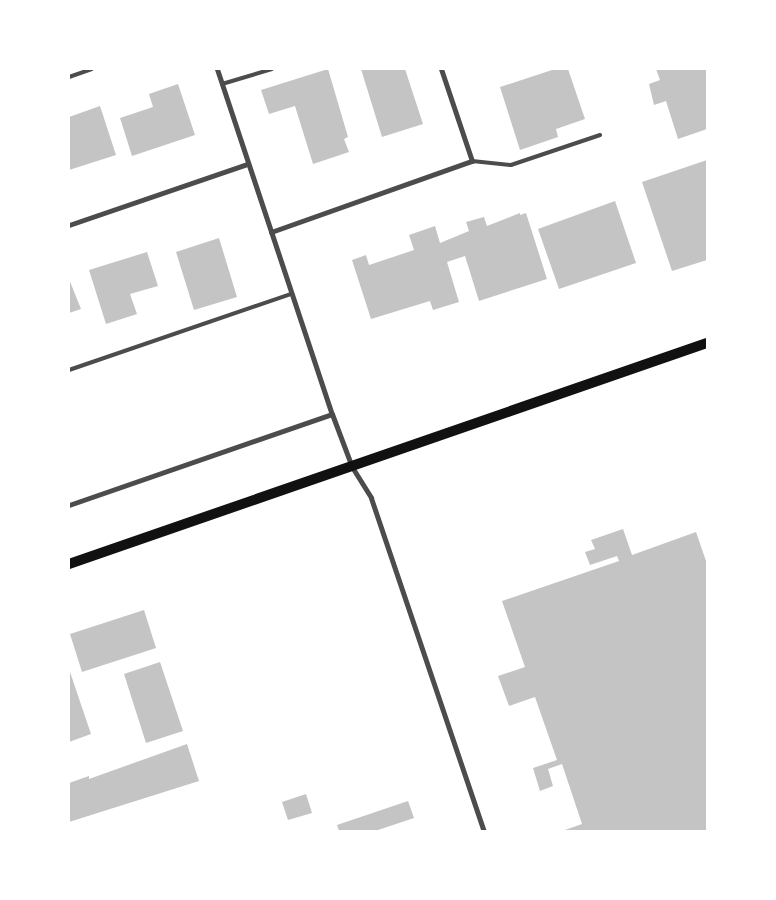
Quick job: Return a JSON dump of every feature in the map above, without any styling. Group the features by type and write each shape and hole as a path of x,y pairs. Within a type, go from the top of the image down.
{"main road":[{"path":"69,564 707,343"}],"street":[{"path":"217,69 247,164 332,414 352,466 371,498 484,831"},
{"path":"271,232 472,161 441,69"},
{"path":"69,225 247,164"},
{"path":"69,505 332,414"}],"lane":[{"path":"69,77 92,69"},
{"path":"222,84 272,69"},
{"path":"472,161 511,165 600,135"},
{"path":"69,370 292,294"}],"building":[{"path":"328,69 348,137 344,139 349,152 313,164 295,106 269,114 261,90"},
{"path":"361,69 405,69 423,124 382,137"},
{"path":"555,69 568,69 585,119 556,129 558,137 520,150 500,87"},
{"path":"656,69 707,69 707,129 678,139 666,101 654,105 649,84 660,80"},
{"path":"178,84 195,135 132,156 120,118 153,107 149,94"},
{"path":"100,106 116,155 69,170 69,117"},
{"path":"707,160 707,260 672,271 642,182"},
{"path":"615,201 636,263 559,289 538,229"},
{"path":"520,213 520,215 526,213 547,279 479,301 465,256 447,262 459,302 433,310 430,301 371,319 352,260 366,255 369,265 414,250 409,235 435,226 440,243 469,231 466,222 484,217 487,226"},
{"path":"219,238 237,297 194,310 176,252"},
{"path":"147,252 158,286 130,294 137,314 106,324 89,270"},
{"path":"69,279 81,309 69,313"},
{"path":"623,529 632,555 696,532 707,564 707,831 562,831 582,824 562,764 548,769 553,786 540,791 533,768 557,760 535,697 509,706 498,676 525,667 502,601 619,561 617,556 590,565 585,552 595,549 591,540"},
{"path":"144,610 156,648 82,672 70,634"},
{"path":"160,662 183,731 146,743 124,674"},
{"path":"69,669 91,734 69,742"},
{"path":"187,744 199,781 69,822 69,783 89,776 89,779"},
{"path":"306,794 312,813 288,820 282,802"},
{"path":"408,801 414,818 375,831 339,831 337,825"}]}
